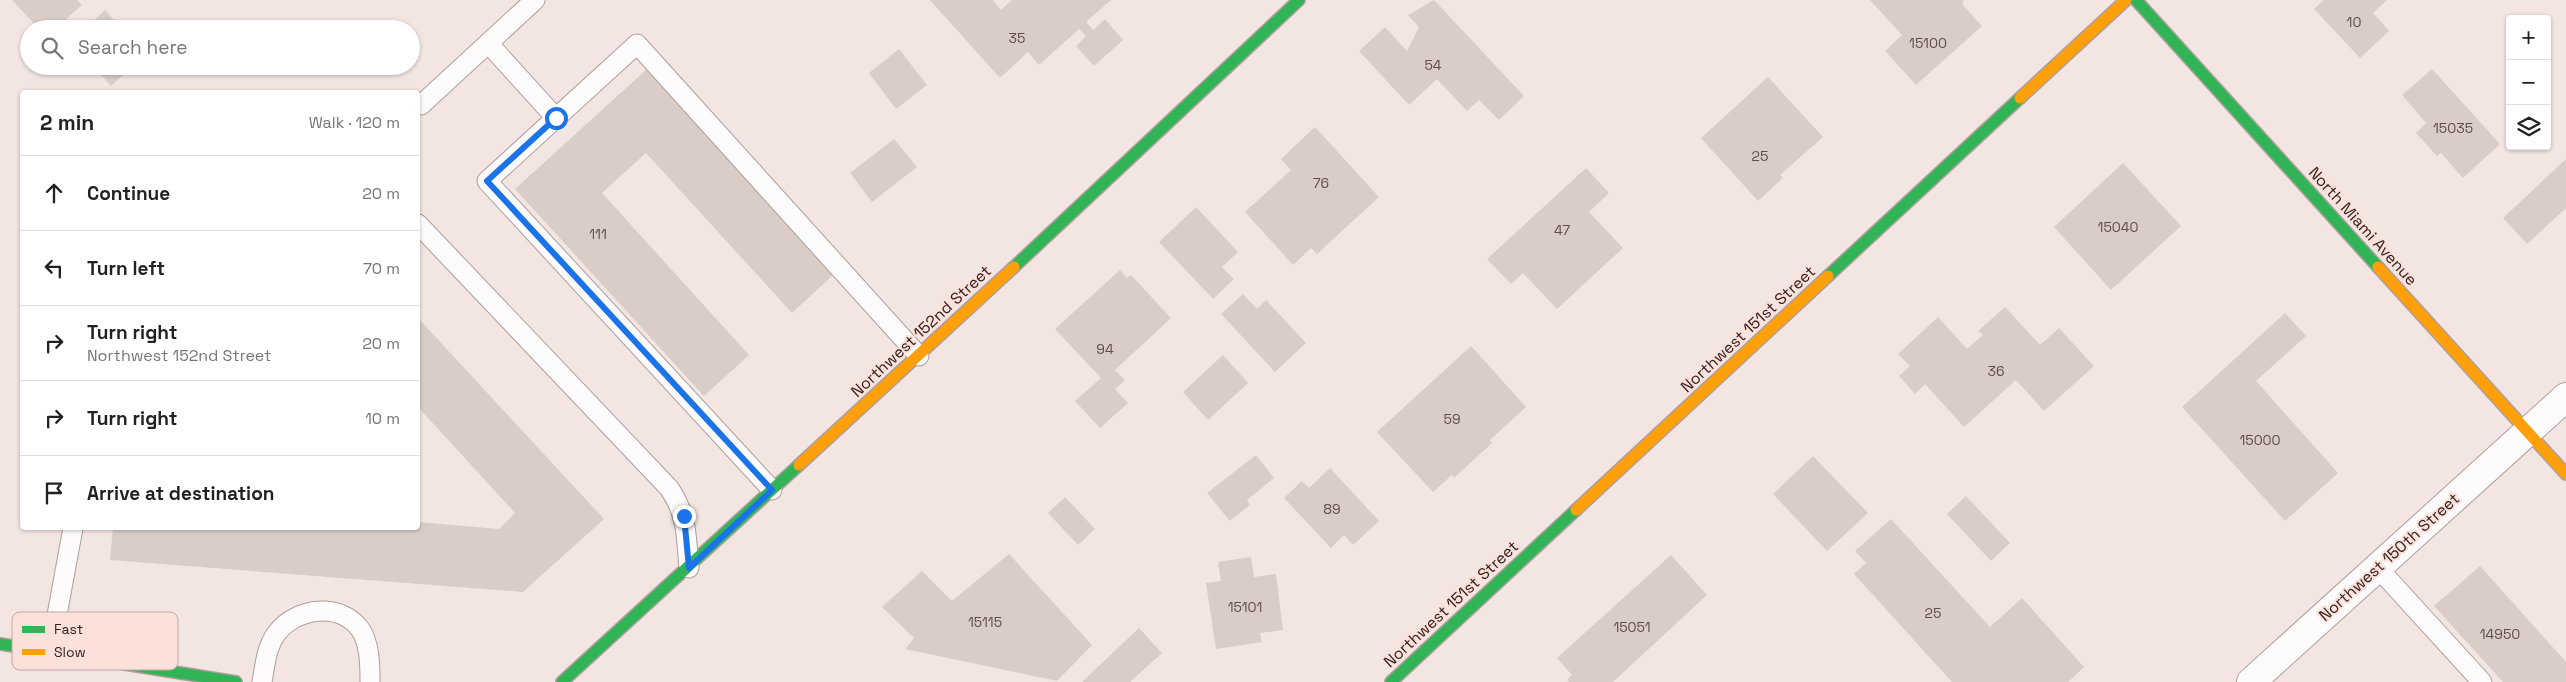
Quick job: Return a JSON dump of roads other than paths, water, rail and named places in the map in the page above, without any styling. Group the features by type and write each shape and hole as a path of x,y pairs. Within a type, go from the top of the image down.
{"street":[{"name":"Northwest 152nd Street","path":"562,682 689,568 1299,0"},
{"name":"Northwest 151st Street","path":"1391,682 2126,0"},
{"name":"North Miami Avenue","path":"2136,0 2528,432 2564,468"},
{"name":"Northwest 150th Street","path":"2250,682 2566,397"},
{"path":"159,670 236,682"}],"lane":[{"path":"421,105 535,0"},
{"path":"488,43 556,118"},
{"path":"772,490 487,181 637,44 918,356"},
{"path":"420,226 669,488 679,502 684,516 689,568"},
{"path":"58,612 73,530"},
{"path":"2378,568 2482,682"},
{"path":"262,682 268,649 275,635 284,625 315,610 333,612 350,619 361,631 367,646 370,682"}]}
